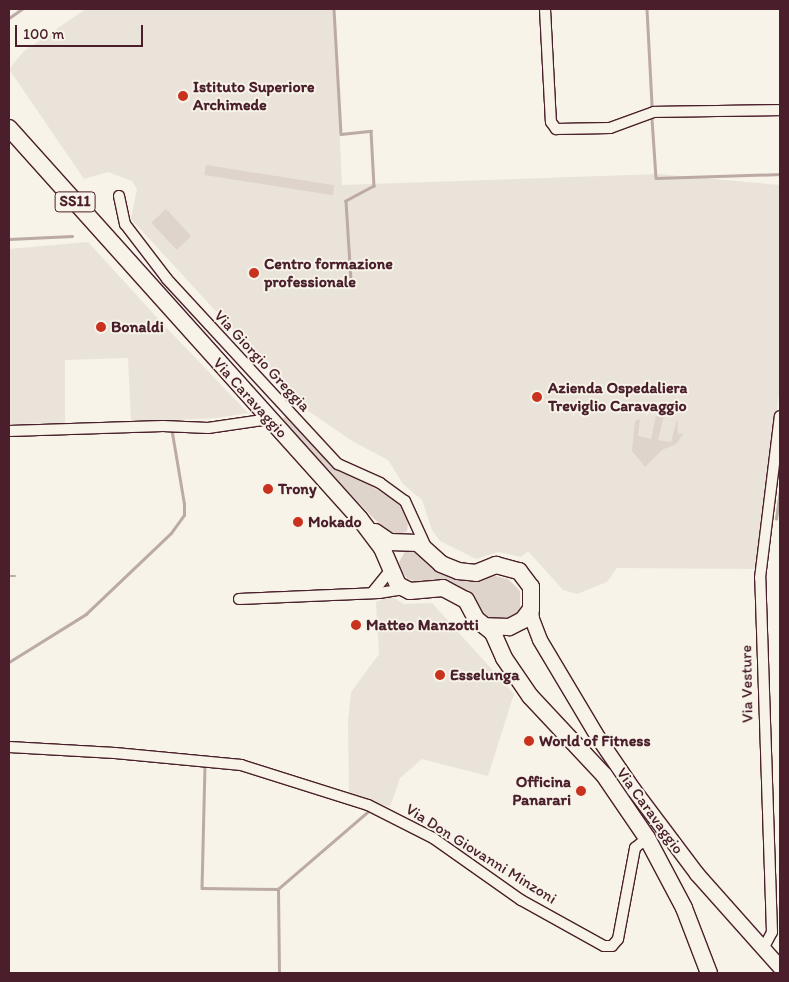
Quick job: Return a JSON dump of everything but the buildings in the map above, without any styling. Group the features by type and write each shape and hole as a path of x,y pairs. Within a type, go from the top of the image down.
{"main road":[{"name":"Via Caravaggio","path":"9,128 141,275 261,416 360,519 384,540 426,547 441,564 458,571 476,573 496,565 514,568 531,587 532,606 516,624 507,643 513,673"},
{"name":"Via Caravaggio","path":"360,519 390,567 398,585 405,589 418,591 434,587 461,595 473,615 496,638 513,673 530,696 604,775 648,838 684,908 709,973"},
{"path":"390,567 393,552 405,542"},
{"path":"486,626 505,628 516,624"}],"street":[{"path":"545,9 551,122 556,129 610,128 654,112 780,110"},
{"name":"Via Giorgio Greggia","path":"119,196 125,224 154,263 310,436 338,464 398,495 414,516 426,547"},
{"path":"9,431 163,426 208,428 261,416"},
{"name":"Via Vesture","path":"763,949 772,932 760,578 780,416"},
{"path":"405,542 414,516"},
{"path":"372,593 390,567"},
{"name":"Via Caravaggio","path":"239,599 372,593 405,589"},
{"name":"Via Caravaggio","path":"532,606 532,622 540,640 599,740 697,874 780,967"},
{"name":"Via Caravaggio","path":"516,624 526,626 540,640"},
{"name":"Via Don Giovanni Minzoni","path":"9,747 115,753 241,765 368,805 433,838 521,900 604,946 612,946 618,939 635,848 648,838"}],"shaded area":[{"name":"Azienda Ospedaliera Treviglio Caravaggio","path":"86,9 334,9 342,185 658,174 780,185 780,384 759,569 617,568 607,582 577,594 563,590 528,551 521,557 498,552 476,559 440,541 432,530 422,500 403,484 388,460 352,441 307,410 131,219 137,189 132,181 108,172 84,179 9,69 24,51"},
{"path":"206,165 334,185 333,195 204,175"},
{"path":"166,209 191,236 177,250 151,223"},
{"path":"88,242 248,413 217,418 131,422 128,358 65,360 65,423 9,424 9,249"},
{"path":"664,415 658,440 671,442 677,419 678,434 684,433 676,444 662,450 645,467 632,451 635,421 640,419 638,436 651,439 656,416"},
{"path":"286,416 340,471 365,482 402,505 408,522 407,531 398,535 386,531 280,421"},
{"path":"406,550 416,550 459,579 477,580 492,575 508,579 520,591 520,611 511,621 485,618 472,596 457,585 438,580 418,582 408,579 401,571 399,562"},
{"path":"390,596 404,604 432,603 514,694 488,776 422,759 400,778 390,807 349,795 348,722 351,692 379,654 376,602"}],"waterway":[{"path":"9,18 22,9"},
{"path":"334,9 341,134 371,131 374,186 346,201 351,280"},
{"path":"647,9 652,106"},
{"path":"652,119 656,178 780,174"},
{"path":"9,239 72,236"},
{"path":"9,662 86,614 171,533 184,515 184,504 172,433"},
{"path":"776,519 780,491"},
{"path":"9,576 15,576"},
{"path":"205,766 202,888 278,889"},
{"path":"279,973 278,889 370,810"}],"place":[{"name":"Istituto Superiore Archimede","path":"183,96"},
{"name":"Centro formazione professionale","path":"254,273"},
{"name":"Bonaldi","path":"101,327"},
{"name":"Azienda Ospedaliera Treviglio Caravaggio","path":"537,397"},
{"name":"Trony","path":"268,489"},
{"name":"Mokado","path":"298,522"},
{"name":"Matteo Manzotti","path":"356,625"},
{"name":"Esselunga","path":"440,675"},
{"name":"World of Fitness","path":"529,741"},
{"name":"Officina Panarari","path":"581,791"}]}
